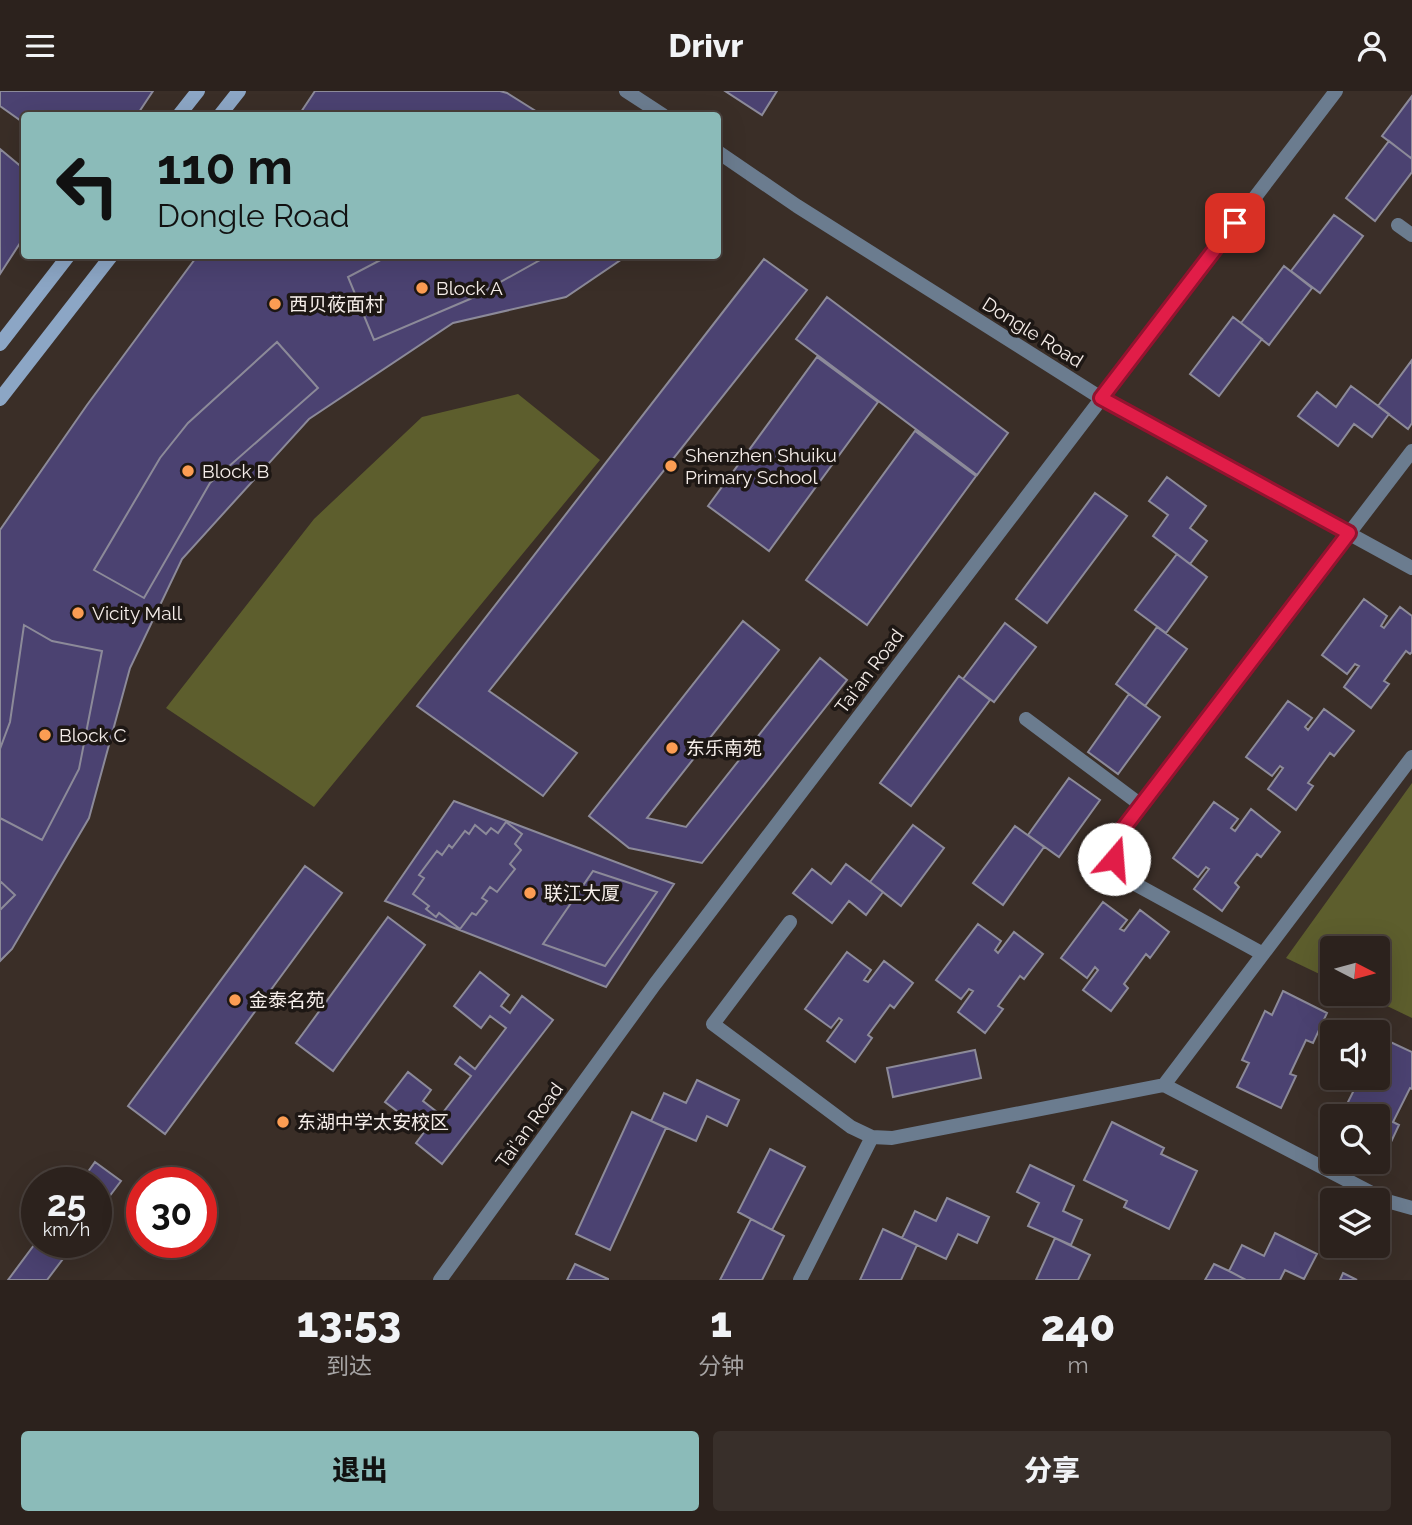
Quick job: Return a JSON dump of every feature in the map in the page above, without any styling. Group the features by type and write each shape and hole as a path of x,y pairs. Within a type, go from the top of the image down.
{"main road":[{"path":"180,112 198,91"},
{"path":"222,112 239,91"},
{"path":"0,344 66,259"},
{"path":"0,399 109,259"}],"street":[{"path":"626,91 658,112"},
{"name":"Tai'an Road","path":"440,1280 655,984 1336,91"},
{"name":"Dongle Road","path":"721,154 808,213 1101,398 1412,568"},
{"path":"1398,225 1412,235"},
{"path":"1263,954 1126,879 1118,871 1114,846 1119,834 1412,451"},
{"path":"1026,719 1141,805"},
{"path":"1164,1085 1412,757"},
{"path":"790,922 713,1024 851,1127 872,1136 892,1138 1164,1085 1387,1201 1412,1208"},
{"path":"800,1280 872,1136"}],"shaded area":[{"path":"518,394 600,460 314,807 166,708 314,519 422,417"},
{"path":"1412,783 1412,1018 1387,1006 1390,1006 1390,936 1320,936 1320,974 1286,958"}],"building":[{"path":"0,91 153,91 139,112 21,112 21,121 0,106"},
{"path":"315,91 500,91 537,112 301,112"},
{"path":"725,91 777,91 762,115"},
{"path":"1412,96 1412,156 1411,158 1382,136"},
{"path":"1389,141 1412,159 1412,172 1375,221 1346,198"},
{"path":"0,149 21,166 21,242 0,274"},
{"path":"1334,215 1363,236 1320,293 1291,271"},
{"name":"Vicity Mall","path":"195,259 622,259 566,297 453,323 309,419 182,559 130,668 89,818 12,949 0,961 0,530 87,405"},
{"name":"Block A","path":"382,259 542,259 470,299 374,340 348,277"},
{"path":"764,259 807,290 489,691 577,753 543,796 417,706"},
{"path":"1284,266 1312,288 1269,345 1241,323"},
{"path":"827,297 1008,433 977,475 796,339"},
{"path":"1233,317 1262,339 1219,396 1190,374"},
{"name":"Block B","path":"277,342 318,388 210,483 144,598 94,570 160,458 188,423"},
{"path":"817,357 878,402 769,551 708,506"},
{"path":"1412,360 1412,423 1408,429 1378,406"},
{"path":"1351,386 1389,414 1372,437 1354,424 1338,446 1298,416 1317,392 1336,407"},
{"path":"915,431 976,476 867,625 806,580"},
{"path":"1167,477 1206,506 1190,528 1207,541 1190,564 1153,536 1168,515 1149,501"},
{"path":"1095,493 1127,516 1047,623 1016,599"},
{"path":"1177,554 1207,577 1166,633 1135,610"},
{"path":"1364,599 1387,616 1381,626 1384,628 1400,607 1412,616 1412,652 1410,654 1406,651 1384,681 1389,684 1371,708 1344,687 1359,666 1355,664 1347,674 1322,655"},
{"name":"东乐南苑","path":"743,621 779,650 647,818 686,827 820,658 847,680 702,863 629,848 589,816"},
{"path":"1005,623 1036,647 994,702 963,679"},
{"name":"Block C","path":"24,625 52,641 102,651 79,769 42,840 0,818 0,749 10,722"},
{"path":"1157,627 1187,649 1145,706 1116,684"},
{"path":"959,676 990,700 911,806 880,783"},
{"path":"1129,694 1160,717 1118,774 1088,752"},
{"path":"1288,701 1312,718 1305,727 1308,730 1324,709 1354,731 1334,756 1330,753 1308,783 1313,786 1296,810 1268,789 1283,768 1280,766 1272,776 1246,757"},
{"path":"1069,778 1100,800 1059,857 1028,835"},
{"name":"联江大厦","path":"454,801 674,884 606,987 385,901"},
{"path":"1214,802 1238,819 1231,828 1235,831 1251,809 1280,832 1261,857 1257,854 1235,883 1239,887 1222,911 1194,889 1209,869 1206,867 1198,877 1173,858"},
{"path":"506,822 522,834 515,844 521,850 510,864 515,869 497,892 490,887 482,898 487,901 476,915 472,913 460,929 439,913 436,917 426,909 429,906 413,894 424,878 419,875 437,851 442,855 449,845 452,848 465,831 469,834 475,825 486,834 491,828 498,833"},
{"path":"913,825 944,848 901,906 870,882"},
{"path":"1015,826 1044,847 1003,905 973,883"},
{"path":"846,864 883,892 866,915 849,901 832,923 793,893 812,869 831,884"},
{"name":"金泰名苑","path":"305,866 342,893 165,1134 128,1106"},
{"path":"593,871 657,892 605,966 543,944"},
{"path":"0,881 15,895 0,910"},
{"path":"1103,902 1127,920 1120,929 1124,931 1140,910 1169,932 1150,958 1146,954 1124,984 1128,988 1111,1011 1083,990 1098,970 1095,967 1087,978 1061,958"},
{"path":"388,917 425,945 333,1071 296,1043"},
{"path":"978,924 1001,941 995,950 998,953 1014,932 1043,954 1024,979 1020,976 998,1006 1003,1009 985,1033 958,1012 973,991 969,989 961,999 936,980"},
{"path":"847,952 871,970 864,980 868,982 884,961 913,983 894,1008 890,1005 868,1035 872,1038 855,1062 827,1041 842,1020 839,1018 831,1028 805,1009"},
{"path":"480,972 509,995 501,1006 510,1013 522,996 553,1020 442,1164 416,1143 428,1127 417,1118 413,1123 385,1102 408,1072 431,1090 423,1101 441,1115 471,1076 455,1064 460,1057 475,1069 506,1028 490,1016 481,1028 454,1006"},
{"path":"1283,991 1327,1013 1324,1020 1320,1020 1320,1028 1313,1043 1306,1040 1290,1074 1296,1076 1281,1108 1237,1087 1249,1063 1242,1060 1265,1011 1272,1015"},
{"path":"1390,1042 1412,1052 1412,1089 1410,1088 1393,1122 1399,1125 1390,1144 1390,1104 1347,1104 1354,1090 1390,1090"},
{"path":"975,1050 981,1078 893,1097 887,1068"},
{"path":"697,1080 739,1100 727,1126 707,1116 696,1141 651,1121 664,1093 686,1103"},
{"path":"632,1112 666,1128 610,1250 576,1234"},
{"path":"1112,1122 1164,1148 1161,1154 1197,1171 1169,1229 1124,1207 1127,1201 1084,1180"},
{"path":"770,1149 805,1167 772,1230 738,1212"},
{"path":"1030,1165 1074,1186 1063,1211 1082,1220 1071,1245 1028,1226 1039,1203 1017,1192"},
{"path":"112,1174 121,1181 112,1193"},
{"path":"947,1198 989,1217 977,1243 958,1234 946,1259 902,1238 915,1211 936,1221"},
{"path":"751,1219 784,1236 762,1280 720,1280"},
{"path":"883,1229 917,1245 901,1280 860,1280"},
{"path":"1275,1233 1317,1254 1304,1279 1285,1270 1280,1280 1246,1280 1229,1271 1242,1245 1264,1256"},
{"path":"1055,1238 1090,1255 1078,1280 1036,1280"},
{"path":"24,1258 64,1258 47,1280 8,1280"},
{"path":"575,1264 608,1279 608,1280 567,1280"},
{"path":"1214,1264 1229,1271 1246,1280 1205,1280"},
{"path":"1343,1273 1357,1280 1340,1280"}],"place":[{"name":"Block A","path":"422,288"},
{"name":"西贝莜面村","path":"275,304"},
{"name":"Shenzhen Shuiku Primary School","path":"671,466"},
{"name":"Block B","path":"188,471"},
{"name":"Vicity Mall","path":"78,613"},
{"name":"Block C","path":"45,735"},
{"name":"东乐南苑","path":"672,748"},
{"name":"联江大厦","path":"530,893"},
{"name":"金泰名苑","path":"235,1000"},
{"name":"东湖中学太安校区","path":"283,1122"}],"route":[{"path":"1114,859 1114,846 1119,834 1349,533 1101,398 1235,223"}]}
